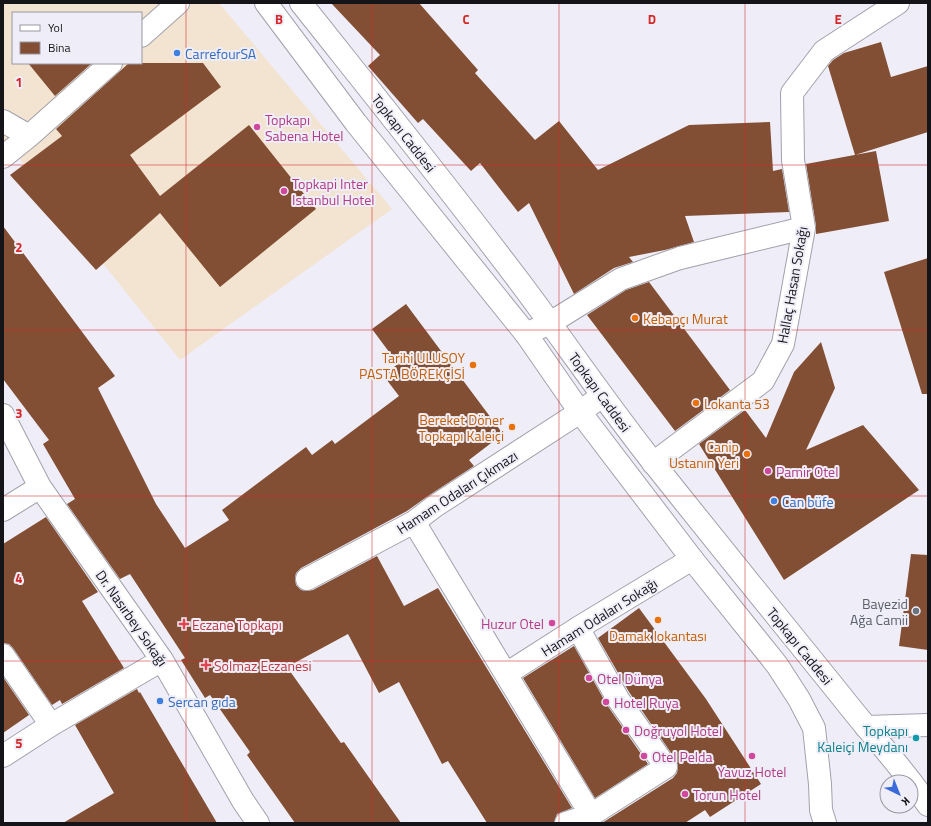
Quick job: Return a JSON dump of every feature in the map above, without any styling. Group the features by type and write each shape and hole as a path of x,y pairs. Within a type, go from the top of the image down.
{"street":[{"path":"142,35 178,3"},
{"name":"Topkapı Caddesi","path":"266,3 356,123 526,334 580,412 692,559 777,665 799,699 814,728 820,784 821,810 825,823"},
{"name":"Topkapı Caddesi","path":"301,3 406,134 550,323 602,396 653,463 912,782 928,805"},
{"name":"Hallaç Hasan Sokağı","path":"653,463 764,381 784,344 804,228 793,160 792,93 824,51 898,3"},
{"path":"3,157 29,136 110,64"},
{"path":"3,121 29,136"},
{"path":"526,334 550,323 621,279 680,258 804,228"},
{"name":"Hamam Odaları Çıkmazı","path":"307,579 414,522 435,506 580,412 602,396"},
{"name":"Dr. Nasırbey Sokağı","path":"3,415 40,487 162,660 243,801 258,823"},
{"path":"3,510 40,487"},
{"path":"414,522 591,815"},
{"name":"Hamam Odaları Sokağı","path":"506,674 578,628 692,559"},
{"path":"566,823 591,815 666,767 618,699 578,628"},
{"path":"3,655 51,725"},
{"path":"3,756 51,725 162,660"},
{"path":"866,727 928,725"}],"shaded area":[{"path":"3,3 219,3 392,209 180,360 3,138"}],"building":[{"path":"331,3 419,3 478,70 475,73 535,140 559,121 598,170 689,125 770,122 773,171 782,169 789,212 685,216 694,242 665,250 629,257 633,262 614,268 574,294 529,203 518,212 480,163 471,171 423,119 418,123 368,66 380,55"},
{"path":"881,42 891,77 928,66 928,132 855,155 828,66 833,60 844,53"},
{"path":"203,63 221,87 130,155 160,196 249,125 316,209 220,287 160,213 96,270 10,175 62,136 56,129 128,64"},
{"path":"29,64 91,64 55,96"},
{"path":"876,151 889,221 816,234 806,164"},
{"path":"3,226 115,376 98,388 156,504 185,548 229,520 222,510 306,447 312,455 332,440 335,444 399,396 383,375 398,364 372,329 406,304 503,434 469,460 474,466 407,511 301,568 296,573 296,585 301,590 313,590 377,556 404,606 438,588 572,808 557,814 554,823 487,823 448,761 442,764 399,682 379,693 348,634 287,667 341,743 344,742 401,823 295,823 247,755 250,752 210,695 205,698 181,660 185,658 130,574 120,579 67,504 75,499 43,444 49,440 3,379"},
{"path":"928,258 928,394 922,394 884,272"},
{"path":"649,282 730,390 675,431 587,315 626,290"},
{"path":"821,342 835,388 806,450 863,425 919,490 784,580 699,444 745,410 766,438 794,372"},
{"path":"46,517 98,592 82,601 124,668 62,704 60,700 52,705 13,648 9,644 3,643 3,544"},
{"name":"Bayezid Ağa Camii","path":"911,554 928,555 928,650 899,646"},
{"path":"639,608 706,699 761,784 710,817 705,810 685,823 602,823 673,778 677,773 678,766 676,760 629,692 598,638"},
{"path":"574,646 607,705 648,764 595,798 523,678"},
{"path":"3,677 29,715 3,733"},
{"path":"137,689 217,823 63,823 114,793 75,725"}],"place":[{"name":"CarrefourSA","path":"177,53"},
{"name":"Topkapı Sabena Hotel","path":"257,127"},
{"name":"Topkapi Inter Istanbul Hotel","path":"284,191"},
{"name":"Kebapçı Murat","path":"635,318"},
{"name":"Tarihi ULUSOY PASTA BÖREKÇİSİ","path":"473,365"},
{"name":"Lokanta 53","path":"696,403"},
{"name":"Bereket Döner Topkapı Kaleiçi","path":"512,427"},
{"name":"Canip Ustanın Yeri","path":"747,454"},
{"name":"Pamir Otel","path":"768,471"},
{"name":"Can büfe","path":"774,501"},
{"name":"Bayezid Ağa Camii","path":"916,611"},
{"name":"Damak lokantası","path":"658,620"},
{"name":"Huzur Otel","path":"552,623"},
{"name":"Eczane Topkapı","path":"184,624"},
{"name":"Solmaz Eczanesi","path":"206,665"},
{"name":"Otel Dünya","path":"589,678"},
{"name":"Sercan gıda","path":"160,701"},
{"name":"Hotel Ruya","path":"606,702"},
{"name":"Doğruyol Hotel","path":"626,730"},
{"name":"Topkapı Kaleiçi Meydanı","path":"916,738"},
{"name":"Otel Pelda","path":"644,756"},
{"name":"Yavuz Hotel","path":"752,756"},
{"name":"Torun Hotel","path":"685,794"}]}
